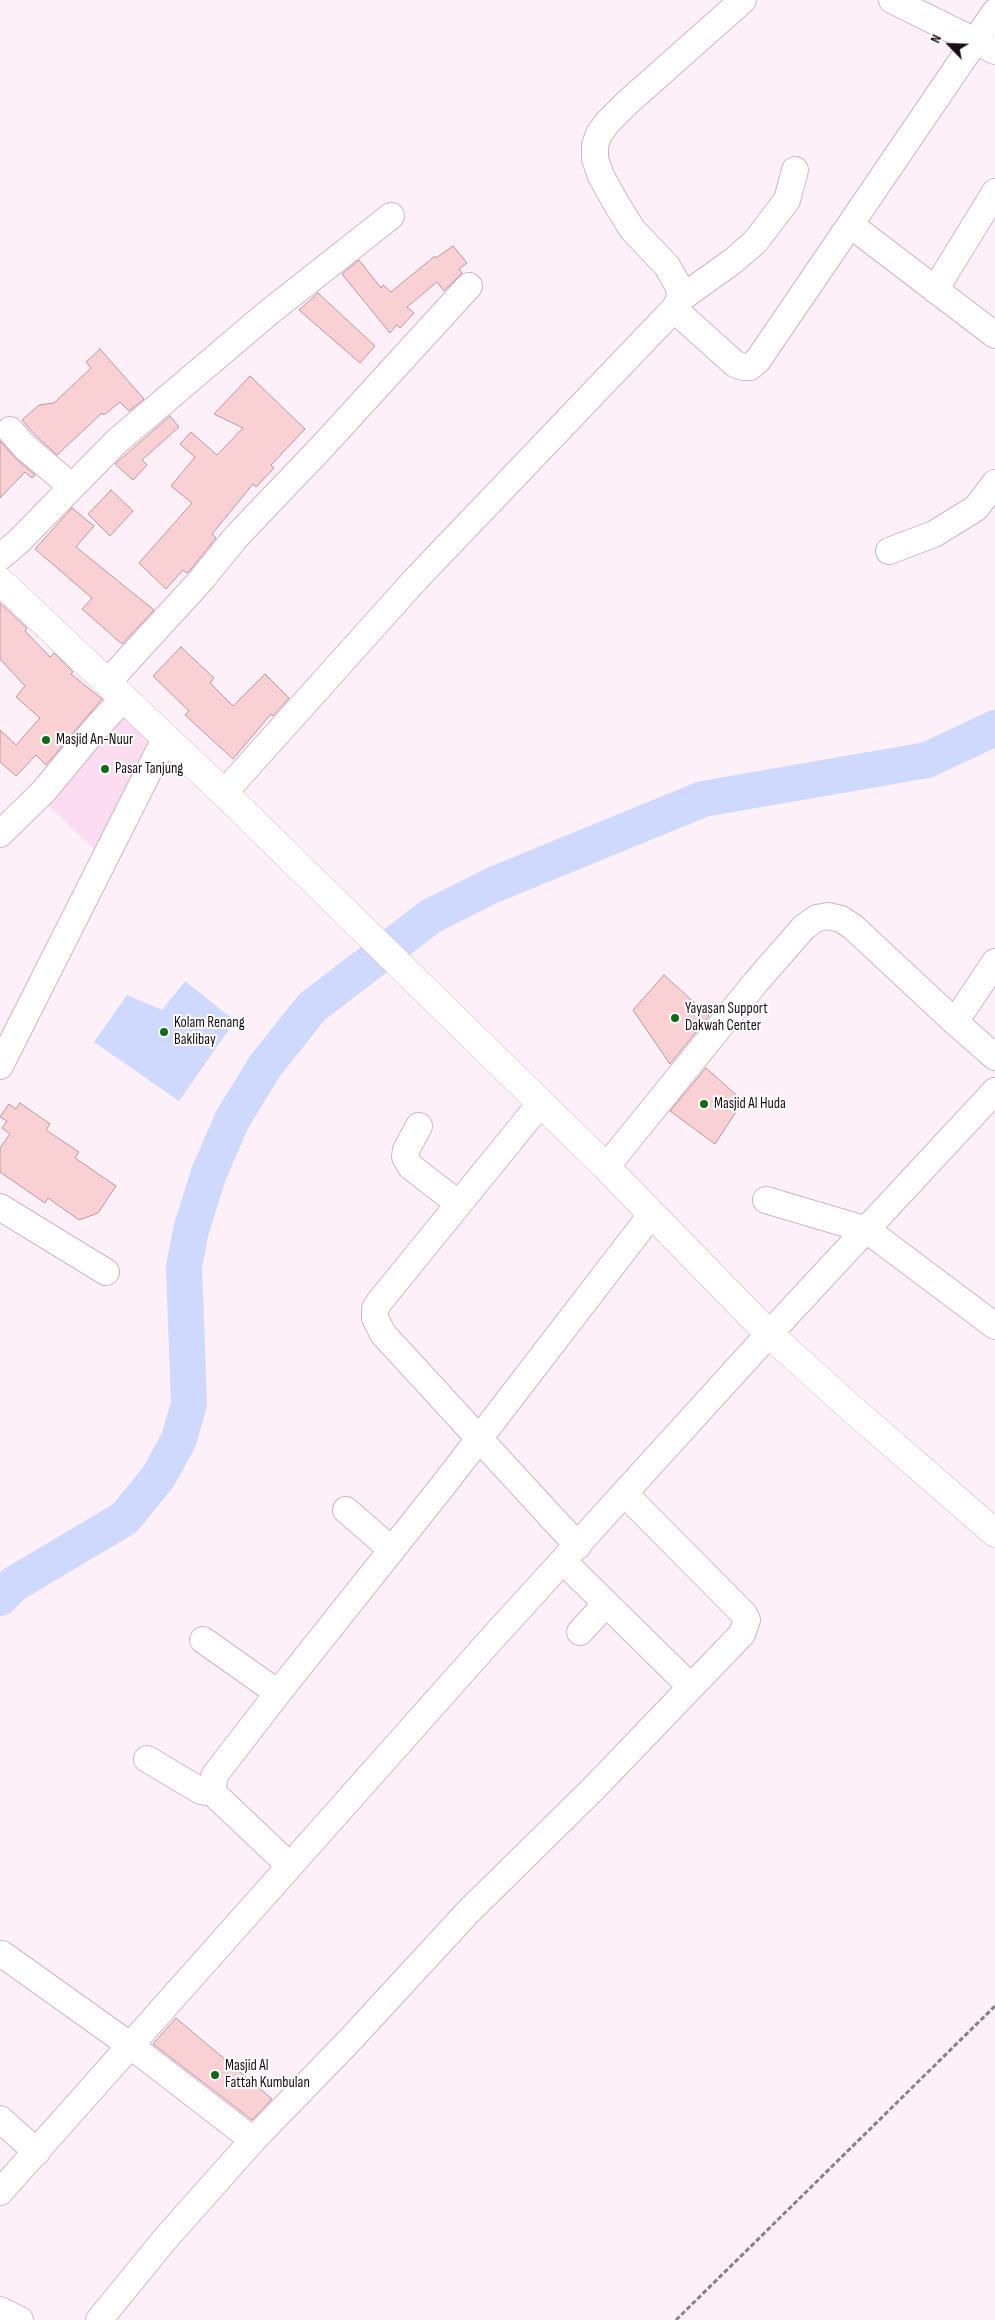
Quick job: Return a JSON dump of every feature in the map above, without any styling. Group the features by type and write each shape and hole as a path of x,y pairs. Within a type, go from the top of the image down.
{"main road":[{"path":"0,581 165,739 224,792 442,1009 606,1168 769,1334 995,1533"}],"street":[{"path":"677,304 679,287 667,266 632,229 601,176 596,159 595,145 599,134 628,102 743,0"},
{"path":"892,0 985,47"},
{"path":"677,304 735,364 750,367 758,360 852,226 985,47 995,12"},
{"path":"224,792 415,580 677,304 755,242 787,200 795,170"},
{"path":"935,290 995,192"},
{"path":"0,557 18,542 116,442 252,326 391,216"},
{"path":"852,226 995,335"},
{"path":"0,834 44,791 97,727 116,691 236,537 321,448 469,286"},
{"path":"10,430 25,448 71,486"},
{"path":"889,551 934,534 976,508 995,483"},
{"path":"0,1066 165,739"},
{"path":"606,1168 756,982 804,927 817,918 828,916 841,918 854,927 995,1057"},
{"path":"955,1022 995,962"},
{"path":"0,2192 131,2046 205,1958 570,1554 769,1334 995,1091"},
{"path":"540,1104 380,1301 375,1309 375,1318 383,1334 478,1439 570,1554 606,1604 690,1686"},
{"path":"420,1126 406,1150 405,1158 411,1167 459,1204"},
{"path":"766,1200 867,1230 995,1326"},
{"path":"0,1207 106,1272"},
{"path":"213,1793 214,1776 392,1550 651,1215"},
{"path":"99,2320 166,2238 253,2140 349,2041 468,1912 588,1794 742,1634 747,1620 744,1614 625,1494"},
{"path":"346,1510 392,1550"},
{"path":"580,1632 606,1604"},
{"path":"203,1640 278,1693"},
{"path":"146,1759 201,1790 213,1793 289,1865"},
{"path":"2,1954 131,2046 253,2140"},
{"path":"0,2119 36,2152"},
{"path":"0,2310 20,2320"}],"path":[{"path":"676,2320 995,2006"}],"shaded area":[{"name":"Pasar Tanjung","path":"123,709 154,740 99,854 42,799"}],"water":[{"name":"Kolam Renang Baklibay","path":"185,981 235,1021 179,1101 94,1042 127,995 162,1010"}],"building":[{"path":"453,246 467,263 459,269 462,273 444,291 437,282 407,307 414,313 400,328 397,325 390,333 342,274 359,260 381,288 383,285 391,292 435,256 436,258"},
{"path":"318,293 375,346 360,363 299,310"},
{"path":"100,349 144,399 129,411 120,402 104,415 102,413 57,455 22,420 39,405 54,403 91,368 86,362"},
{"path":"250,376 305,429 271,465 274,468 256,487 253,484 212,534 216,538 191,569 187,573 183,570 166,589 139,563 192,503 171,486 195,457 180,444 191,432 217,455 243,428 214,414"},
{"path":"170,416 179,427 142,460 147,465 133,480 115,464"},
{"path":"0,441 15,458 35,475 32,478 25,472 0,498"},
{"path":"111,490 133,511 110,536 88,514"},
{"path":"72,508 94,526 76,547 154,610 122,644 82,609 92,598 35,549"},
{"path":"0,603 27,628 25,631 50,657 54,653 73,672 71,674 102,699 46,765 36,755 16,776 0,762 0,730 16,745 40,718 16,697 25,686 0,659"},
{"path":"181,647 214,678 210,683 233,706 265,674 289,698 273,716 271,714 233,759 185,715 189,711 153,676"},
{"name":"Yayasan Support Dakwah Center","path":"664,975 709,1016 670,1064 633,1010"},
{"name":"Masjid Al Huda","path":"706,1068 743,1101 715,1144 670,1111"},
{"path":"20,1103 50,1124 46,1130 79,1152 75,1158 116,1186 98,1213 79,1220 48,1198 45,1203 0,1172 0,1148 10,1134 2,1128 7,1121 0,1117 9,1104 16,1109"},
{"name":"Masjid Al Fattah Kumbulan","path":"176,2018 272,2099 252,2120 153,2044"}],"waterway":[{"path":"0,1598 14,1584 125,1518 159,1476 179,1439 189,1404 184,1267 191,1230 209,1173 232,1120 265,1066 312,1007 431,916 493,885 703,799 927,760 995,728"}],"place":[{"name":"Masjid An-Nuur","path":"46,740"},
{"name":"Pasar Tanjung","path":"105,769"},
{"name":"Yayasan Support Dakwah Center","path":"675,1018"},
{"name":"Kolam Renang Baklibay","path":"164,1032"},
{"name":"Masjid Al Huda","path":"704,1104"},
{"name":"Masjid Al Fattah Kumbulan","path":"215,2075"}]}
